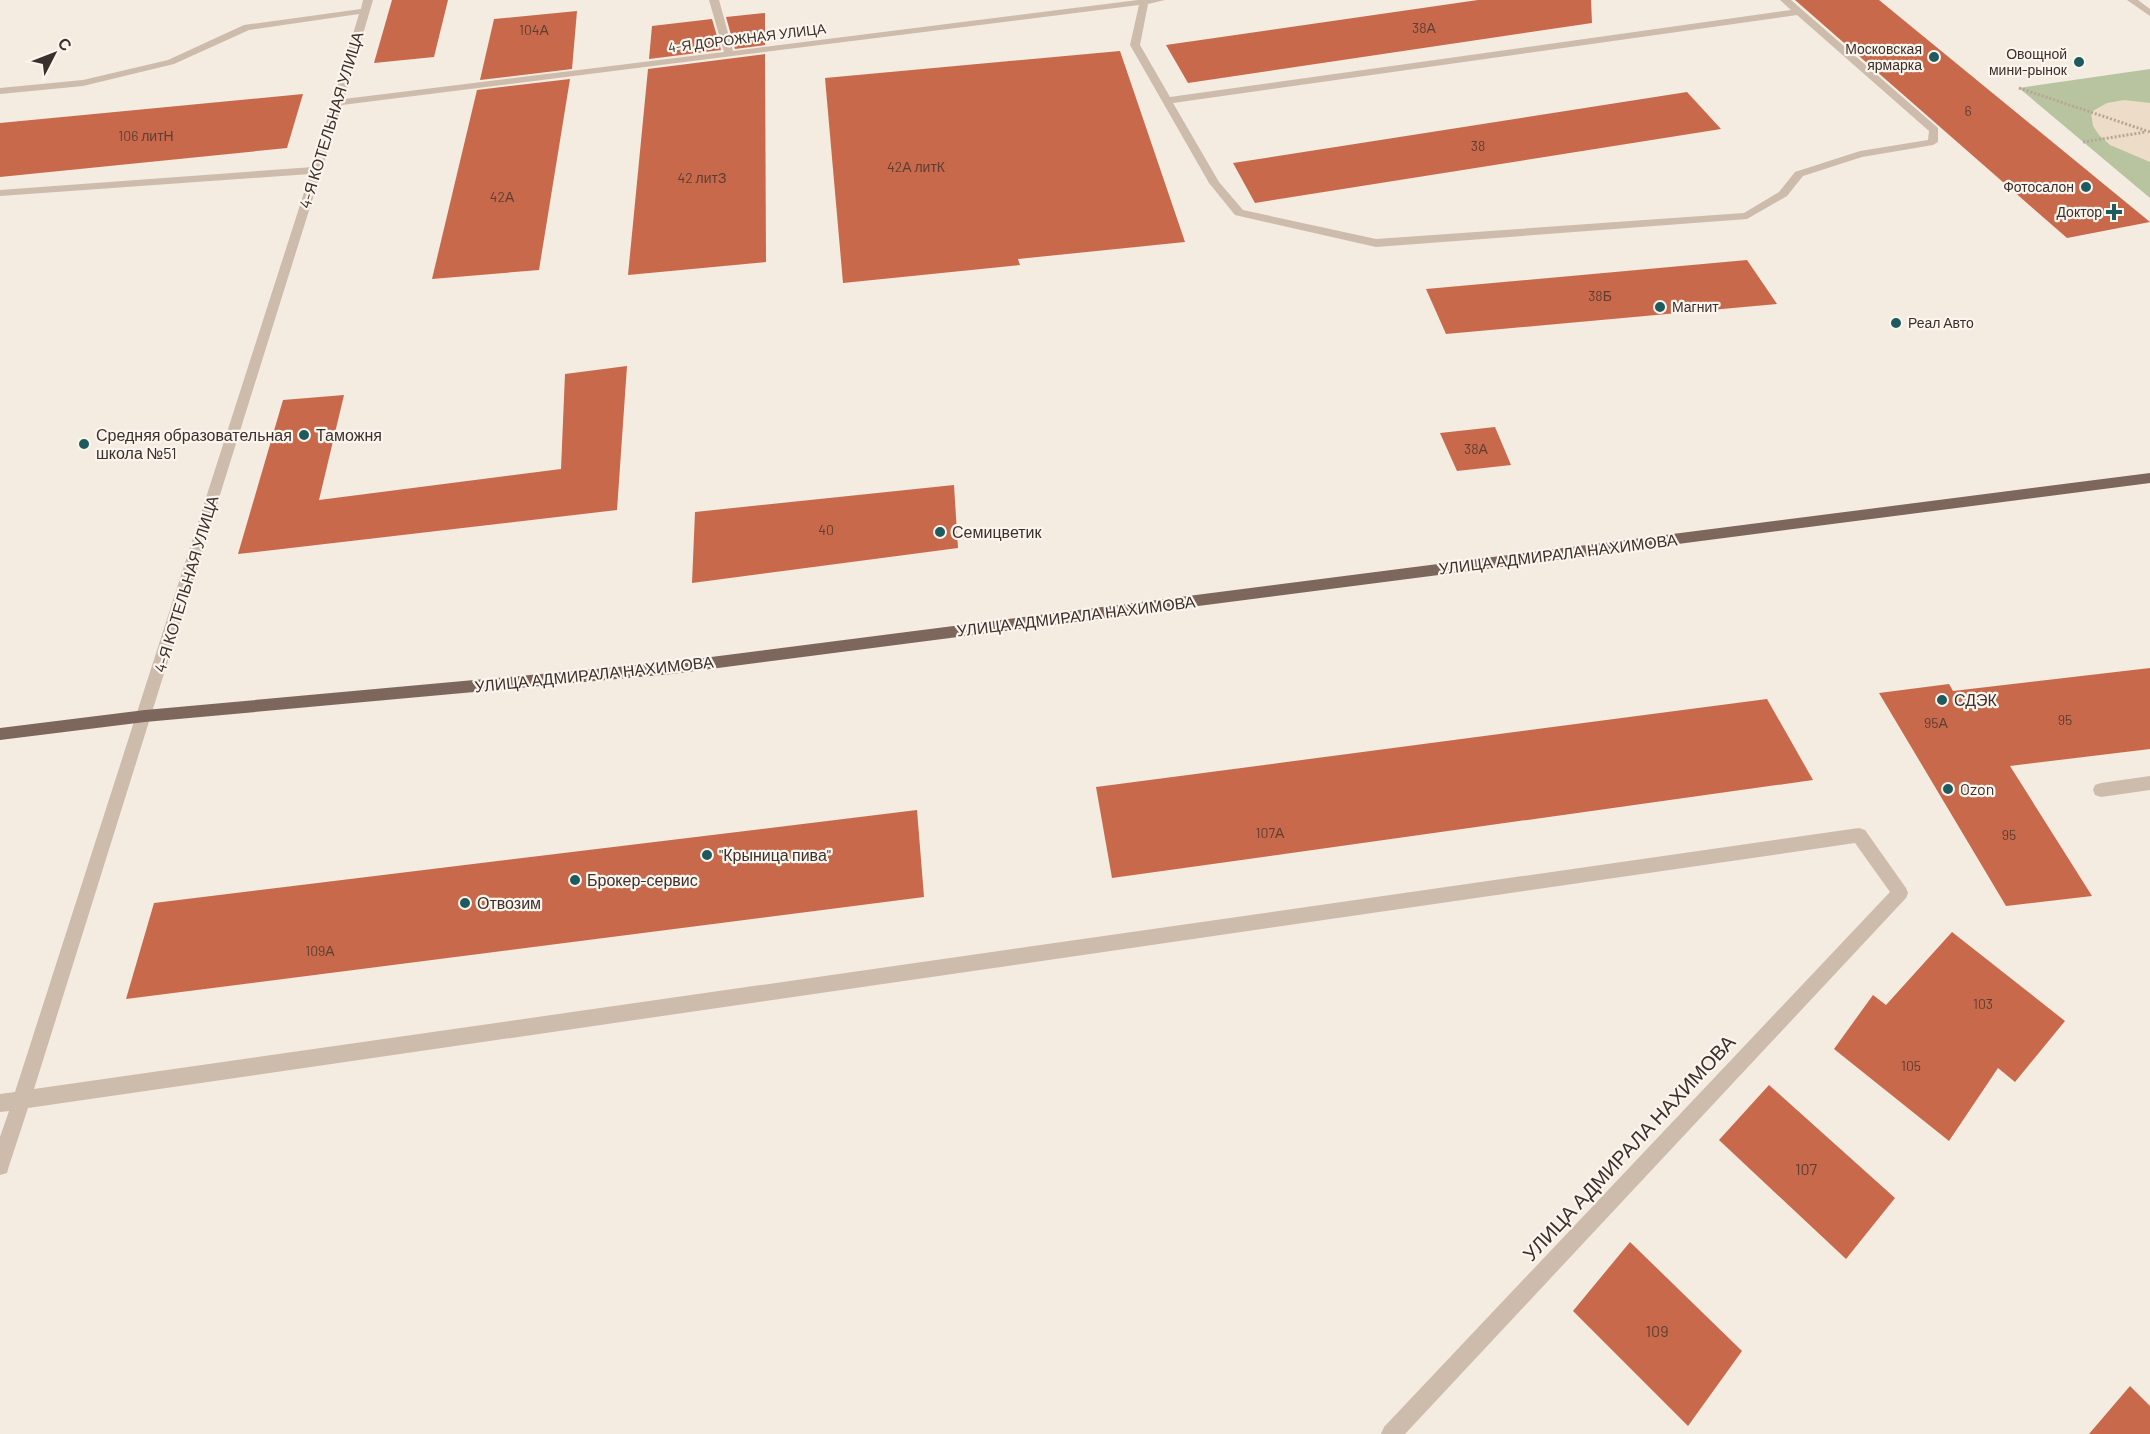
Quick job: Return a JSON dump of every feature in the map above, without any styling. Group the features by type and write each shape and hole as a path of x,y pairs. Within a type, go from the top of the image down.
{"main road":[{"name":"УЛИЦА АДМИРАЛА НАХИМОВА","path":"0,734 145,716 672,668 2150,478"}],"street":[{"name":"4-Я КОТЕЛЬНАЯ УЛИЦА","path":"0,1166 145,716 338,103 368,0"},
{"path":"714,0 729,54"},
{"name":"4-Я ДОРОЖНАЯ УЛИЦА","path":"338,103 1160,0"},
{"path":"1144,2 1135,45 1214,183 1239,213 1376,243 1747,216 1783,194 1799,174 1860,154 1933,142 1934,130 1785,0"},
{"path":"2132,0 2150,13"},
{"path":"0,91 83,83 171,62 247,27 364,11"},
{"path":"1166,101 1799,12"},
{"path":"0,193 317,170"},
{"path":"2101,790 2150,783"},
{"name":"УЛИЦА АДМИРАЛА НАХИМОВА","path":"23,1100 1859,836 1900,893 1391,1434"},
{"path":"0,1103 23,1100"}],"path":[{"path":"2019,88 2149,132"},
{"path":"2083,142 2149,132"}],"green space":[{"path":"2150,69 2150,198 2019,88"}],"shaded area":[{"path":"2124,100 2150,103 2150,162 2110,145 2093,126 2091,112 2107,103"}],"building":[{"path":"392,0 448,0 434,57 374,63"},
{"path":"1478,0 1591,0 1592,23 1188,83 1166,45"},
{"path":"1795,0 1879,0 2150,222 2067,238"},
{"path":"577,11 572,69 480,80 494,19"},
{"path":"765,13 765,45 735,49 726,17"},
{"path":"712,19 721,50 649,59 652,26"},
{"path":"1120,51 1185,242 1018,259 1020,265 843,283 825,78"},
{"path":"765,54 766,262 628,275 648,69"},
{"path":"570,79 539,270 432,279 477,90"},
{"path":"1687,92 1721,129 1255,203 1233,163"},
{"path":"303,94 287,148 0,177 0,123"},
{"path":"1747,260 1777,304 1446,334 1426,289"},
{"name":"Таможня","path":"627,366 617,510 238,554 283,400 344,395 319,500 561,469 565,374"},
{"path":"1495,427 1511,465 1457,471 1440,433"},
{"path":"954,485 958,548 692,583 695,512"},
{"path":"2150,668 2150,749 2010,766 2092,896 2006,906 1879,693 1949,684 1953,691"},
{"path":"1767,699 1813,780 1112,878 1096,787"},
{"path":"917,810 924,897 126,999 154,903"},
{"path":"1952,932 2065,1021 2015,1082 1998,1068 1949,1141 1834,1049 1873,995 1886,1005"},
{"path":"1769,1085 1895,1198 1846,1259 1719,1140"},
{"path":"1630,1242 1742,1351 1688,1426 1573,1311"},
{"path":"2130,1386 2150,1406 2150,1434 2089,1434"}],"place":[{"name":"Московская ярмарка","path":"1934,57"},
{"name":"Овощной мини-рынок","path":"2079,62"},
{"name":"Фотосалон","path":"2086,187"},
{"name":"Доктор","path":"2114,212"},
{"name":"Магнит","path":"1660,307"},
{"name":"Реал Авто","path":"1896,323"},
{"name":"Таможня","path":"304,435"},
{"name":"Средняя образовательная школа №51","path":"84,444"},
{"name":"Семицветик","path":"940,532"},
{"name":"СДЭК","path":"1942,700"},
{"name":"Ozon","path":"1948,789"},
{"name":"\"Крыница пива\"","path":"707,855"},
{"name":"Брокер-сервис","path":"575,880"},
{"name":"Отвозим","path":"465,903"}]}
